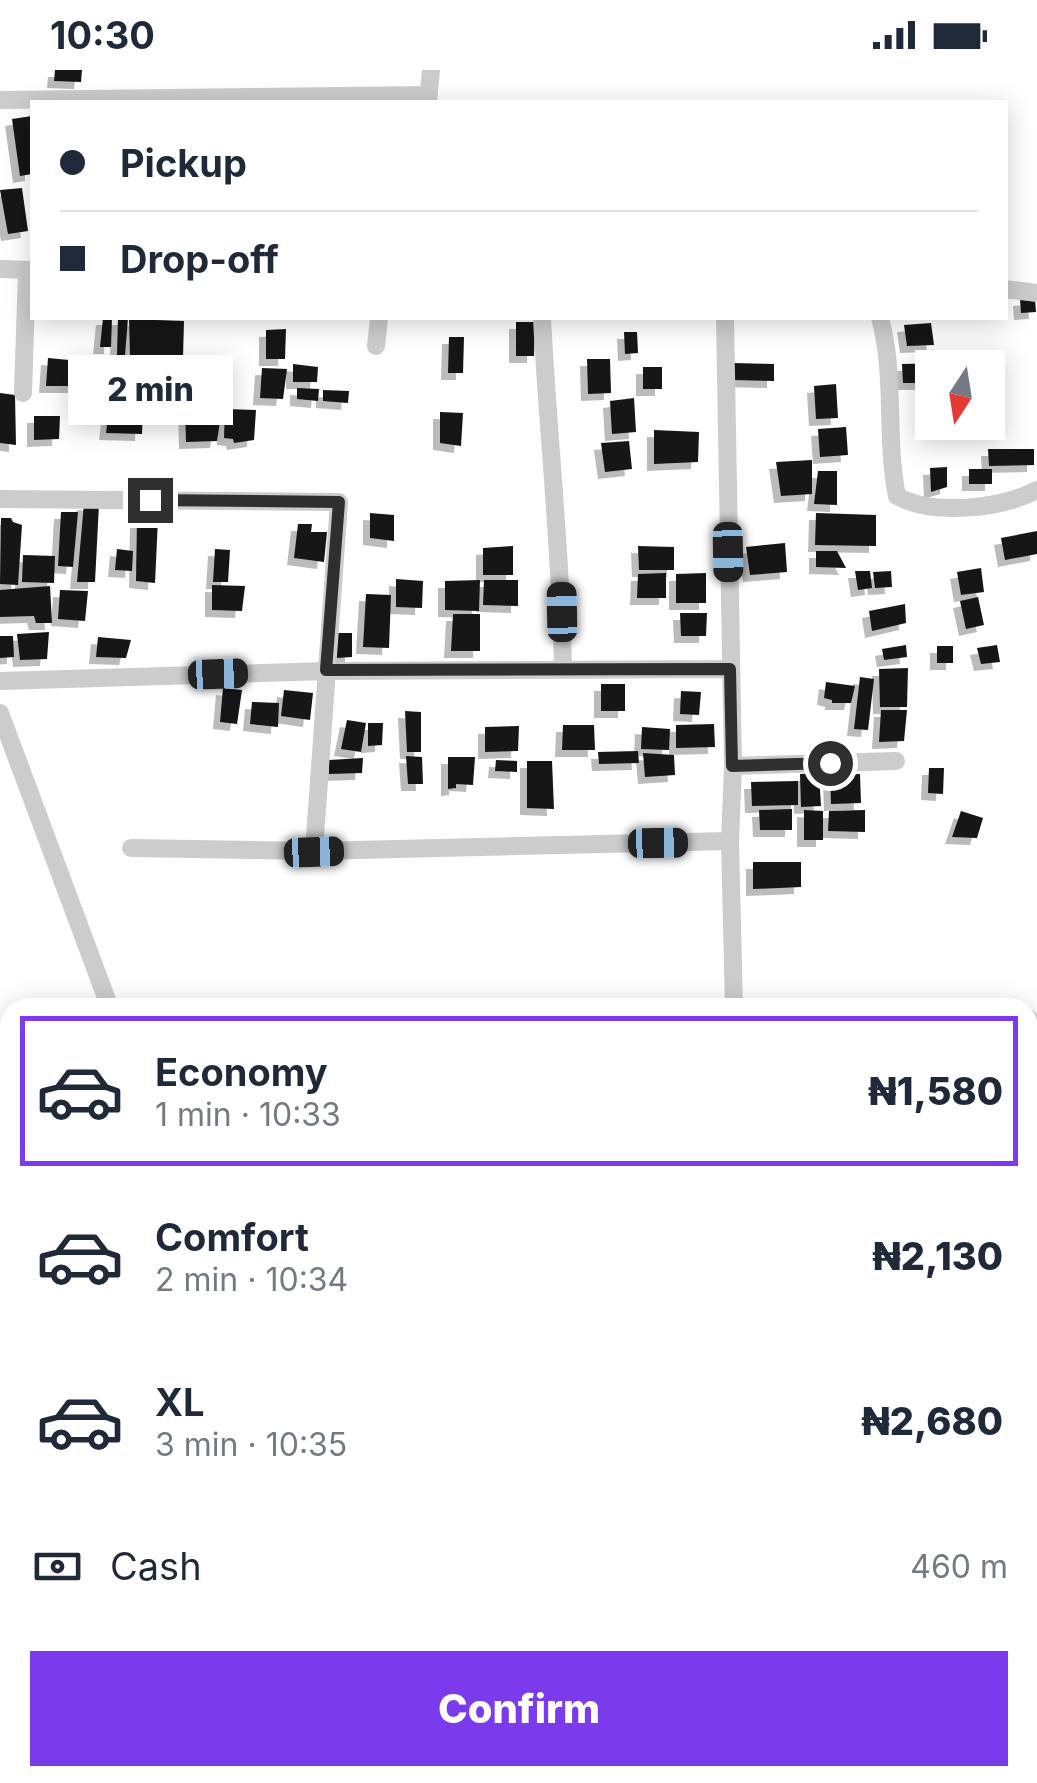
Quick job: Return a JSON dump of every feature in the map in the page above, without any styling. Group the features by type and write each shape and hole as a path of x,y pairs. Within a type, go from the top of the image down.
{"street":[{"path":"0,100 429,99 431,70"},
{"path":"0,269 30,270 23,393"},
{"path":"1008,288 1037,293"},
{"path":"376,346 379,320"},
{"path":"542,320 562,584 563,668"},
{"path":"725,320 734,998"},
{"path":"880,320 892,387 893,476 897,496 909,502 973,507 1013,502 1037,490"},
{"path":"0,499 339,502 314,852"},
{"path":"0,681 326,670 730,669"},
{"path":"0,713 106,998"},
{"path":"732,766 896,760"},
{"path":"131,848 314,852 730,841"}],"building":[{"path":"55,70 82,70 81,82 54,81"},
{"path":"30,116 30,174 20,176 12,119"},
{"path":"22,188 28,231 8,234 0,190"},
{"path":"1035,298 1036,312 1021,313 1020,299"},
{"path":"103,320 112,320 111,347 100,347"},
{"path":"118,320 128,320 125,355 117,355"},
{"path":"129,320 184,321 183,357 130,355"},
{"path":"516,322 535,322 534,356 516,356"},
{"path":"931,323 934,345 907,346 904,325"},
{"path":"286,329 285,359 266,359 266,330"},
{"path":"624,332 637,332 638,353 625,354"},
{"path":"449,337 464,337 463,373 448,373"},
{"path":"48,358 101,363 100,386 46,386"},
{"path":"116,358 143,358 147,388 142,387 141,395 114,395"},
{"path":"587,359 610,359 611,393 588,394"},
{"path":"733,363 774,364 774,381 733,380"},
{"path":"293,364 318,367 317,382 293,382"},
{"path":"902,364 915,364 915,383 903,383"},
{"path":"643,367 662,367 662,389 643,389"},
{"path":"262,368 287,369 283,399 260,398"},
{"path":"836,384 838,418 816,419 814,386"},
{"path":"297,388 319,389 318,401 297,399"},
{"path":"323,390 349,391 348,403 323,401"},
{"path":"0,393 15,395 16,445 0,443"},
{"path":"634,398 636,432 612,434 610,401"},
{"path":"143,407 142,434 106,433 109,409"},
{"path":"185,407 222,408 217,441 186,442"},
{"path":"225,409 256,410 254,440 234,443 233,439 224,438"},
{"path":"440,412 463,413 461,446 440,443"},
{"path":"34,416 60,416 59,439 34,440"},
{"path":"846,427 848,455 820,457 818,429"},
{"path":"654,430 699,432 698,462 654,464"},
{"path":"629,441 632,469 605,472 601,443"},
{"path":"988,449 1034,449 1034,465 989,466"},
{"path":"812,460 812,494 781,496 776,462"},
{"path":"947,467 947,487 931,492 930,468"},
{"path":"969,469 992,469 992,484 969,484"},
{"path":"818,471 837,471 837,505 814,504"},
{"path":"84,503 99,504 95,582 77,582"},
{"path":"61,512 78,512 73,567 58,566"},
{"path":"370,513 394,515 394,541 370,538"},
{"path":"816,513 876,515 876,546 815,545"},
{"path":"1,518 11,518 22,525 18,585 0,584"},
{"path":"137,518 158,519 155,583 136,581"},
{"path":"298,524 312,524 311,532 327,532 324,562 294,558"},
{"path":"1037,531 1037,554 1005,560 1001,538"},
{"path":"785,543 787,572 750,575 746,547"},
{"path":"513,546 513,575 483,575 483,548"},
{"path":"638,546 674,547 674,570 639,570"},
{"path":"117,549 133,551 132,571 115,570"},
{"path":"215,549 230,550 228,582 213,582"},
{"path":"816,551 837,551 846,568 816,567"},
{"path":"23,555 55,556 54,583 22,582"},
{"path":"981,568 984,592 961,595 957,572"},
{"path":"855,571 870,571 872,588 858,590"},
{"path":"891,571 892,587 875,588 873,572"},
{"path":"666,573 666,598 637,598 638,574"},
{"path":"706,573 706,603 676,603 676,574"},
{"path":"396,579 423,581 422,608 396,607"},
{"path":"480,580 479,611 445,610 445,581"},
{"path":"484,580 518,580 518,606 483,605"},
{"path":"212,585 245,586 242,611 212,610"},
{"path":"50,586 52,623 36,623 34,616 0,617 0,590"},
{"path":"60,590 88,591 85,621 58,619"},
{"path":"366,594 391,595 389,648 363,647"},
{"path":"978,597 984,625 966,629 960,601"},
{"path":"905,604 906,623 872,631 869,611"},
{"path":"680,613 707,613 706,636 681,636"},
{"path":"453,614 480,614 480,651 451,651"},
{"path":"49,632 47,659 20,660 17,634"},
{"path":"337,633 352,633 352,657 336,658"},
{"path":"0,636 13,636 14,657 0,658"},
{"path":"98,637 131,640 126,658 96,657"},
{"path":"906,645 907,657 884,660 882,649"},
{"path":"997,645 1000,662 981,664 977,648"},
{"path":"937,646 953,646 953,663 937,663"},
{"path":"908,668 907,707 880,707 879,669"},
{"path":"860,677 874,679 868,730 854,729"},
{"path":"826,682 855,686 851,703 832,703 824,698"},
{"path":"601,684 625,684 625,711 601,711"},
{"path":"223,688 242,690 237,724 220,722"},
{"path":"284,690 313,693 310,720 281,716"},
{"path":"681,691 701,692 699,715 680,714"},
{"path":"252,702 279,703 278,727 250,724"},
{"path":"881,710 907,710 904,741 879,742"},
{"path":"405,711 421,712 421,752 407,752"},
{"path":"347,720 366,723 361,752 341,749"},
{"path":"368,723 383,723 382,745 368,746"},
{"path":"714,724 715,747 676,748 676,725"},
{"path":"563,725 594,725 595,750 562,750"},
{"path":"519,726 518,751 485,752 485,727"},
{"path":"642,727 670,729 669,750 641,749"},
{"path":"638,751 639,763 599,764 598,752"},
{"path":"643,753 674,755 675,775 645,777"},
{"path":"406,756 422,757 423,784 408,784"},
{"path":"448,757 475,757 473,785 456,784 456,788 448,789"},
{"path":"363,758 362,773 329,774 329,760"},
{"path":"496,760 517,761 517,772 495,771"},
{"path":"527,761 552,761 554,809 527,808"},
{"path":"929,768 944,768 943,794 928,793"},
{"path":"819,773 821,806 801,807 800,774"},
{"path":"860,774 861,803 831,804 830,775"},
{"path":"798,781 798,805 752,806 751,782"},
{"path":"792,809 792,830 760,830 759,810"},
{"path":"804,810 823,811 823,840 804,840"},
{"path":"865,810 865,832 828,831 829,811"},
{"path":"961,811 983,818 977,838 952,837"},
{"path":"753,862 801,862 801,887 753,889"}],"route":[{"path":"150,500 339,502 326,670 730,669 732,766 830,763"}]}
